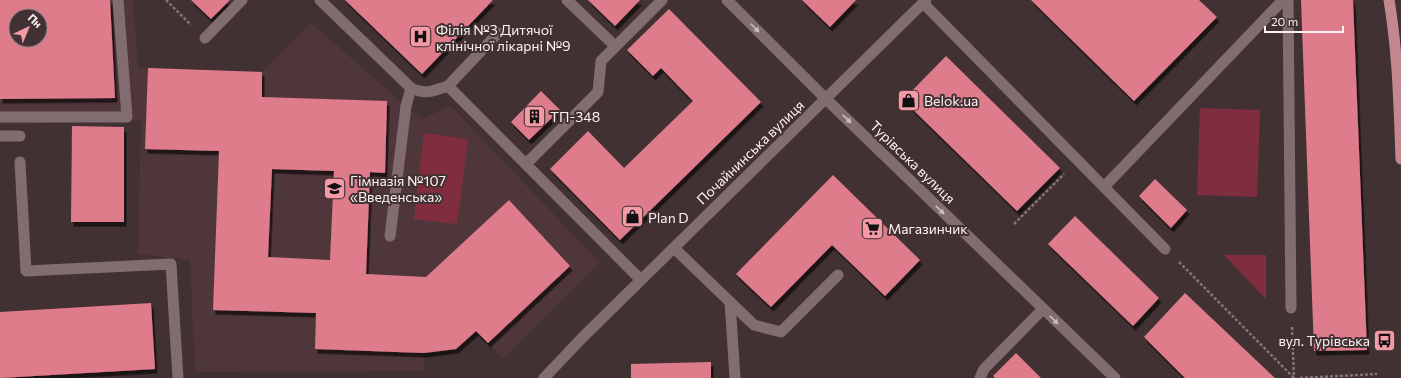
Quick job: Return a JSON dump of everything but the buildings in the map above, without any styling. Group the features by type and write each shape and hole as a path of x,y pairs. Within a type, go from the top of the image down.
{"main road":[{"path":"1389,0 1394,26 1398,78 1401,160"}],"street":[{"path":"0,118 127,117 118,0"},
{"path":"205,38 242,0"},
{"path":"320,0 412,88 421,92 432,91 448,86 498,33"},
{"path":"567,0 615,46"},
{"path":"526,164 598,92 601,61 662,0"},
{"name":"Турівська вулиця","path":"727,0 826,99 1115,378"},
{"path":"1104,187 1284,0"},
{"path":"1288,0 1291,308"},
{"path":"925,2 1077,161 1166,249"},
{"name":"Почайнинська вулиця","path":"544,378 583,337 925,2"},
{"path":"448,86 641,280"},
{"path":"390,236 406,106 412,88"},
{"path":"0,136 20,136"},
{"path":"20,162 26,271 171,264 178,378"},
{"path":"674,248 754,325 782,332 838,275"},
{"path":"730,302 735,378"},
{"path":"980,378 984,369 1043,309"}],"path":[{"path":"166,0 205,38"},
{"path":"1014,224 1077,161"},
{"path":"1166,249 1294,378"},
{"path":"1291,308 1294,378"},
{"path":"1300,378 1377,374"}],"shaded area":[{"name":"Гімназія №107 «Введенська»","path":"0,0 133,0 138,68 262,72 311,23 421,119 451,106 600,263 503,359 476,331 456,349 424,353 425,371 195,372 190,260 138,254 141,121 0,124"},
{"path":"1200,108 1260,110 1257,197 1197,195"},
{"path":"424,133 468,139 457,224 414,219"},
{"path":"1224,255 1266,255 1266,299"}],"place":[{"name":"Філія №3 Дитячої клінічної лікарні №9","path":"421,37"},
{"name":"Belok.ua","path":"909,100"},
{"name":"ТП-348","path":"535,116"},
{"name":"Гімназія №107 «Введенська»","path":"334,188"},
{"name":"Plan D","path":"633,217"},
{"name":"Магазинчик","path":"873,228"},
{"name":"вул. Турівська","path":"1385,340"}]}
